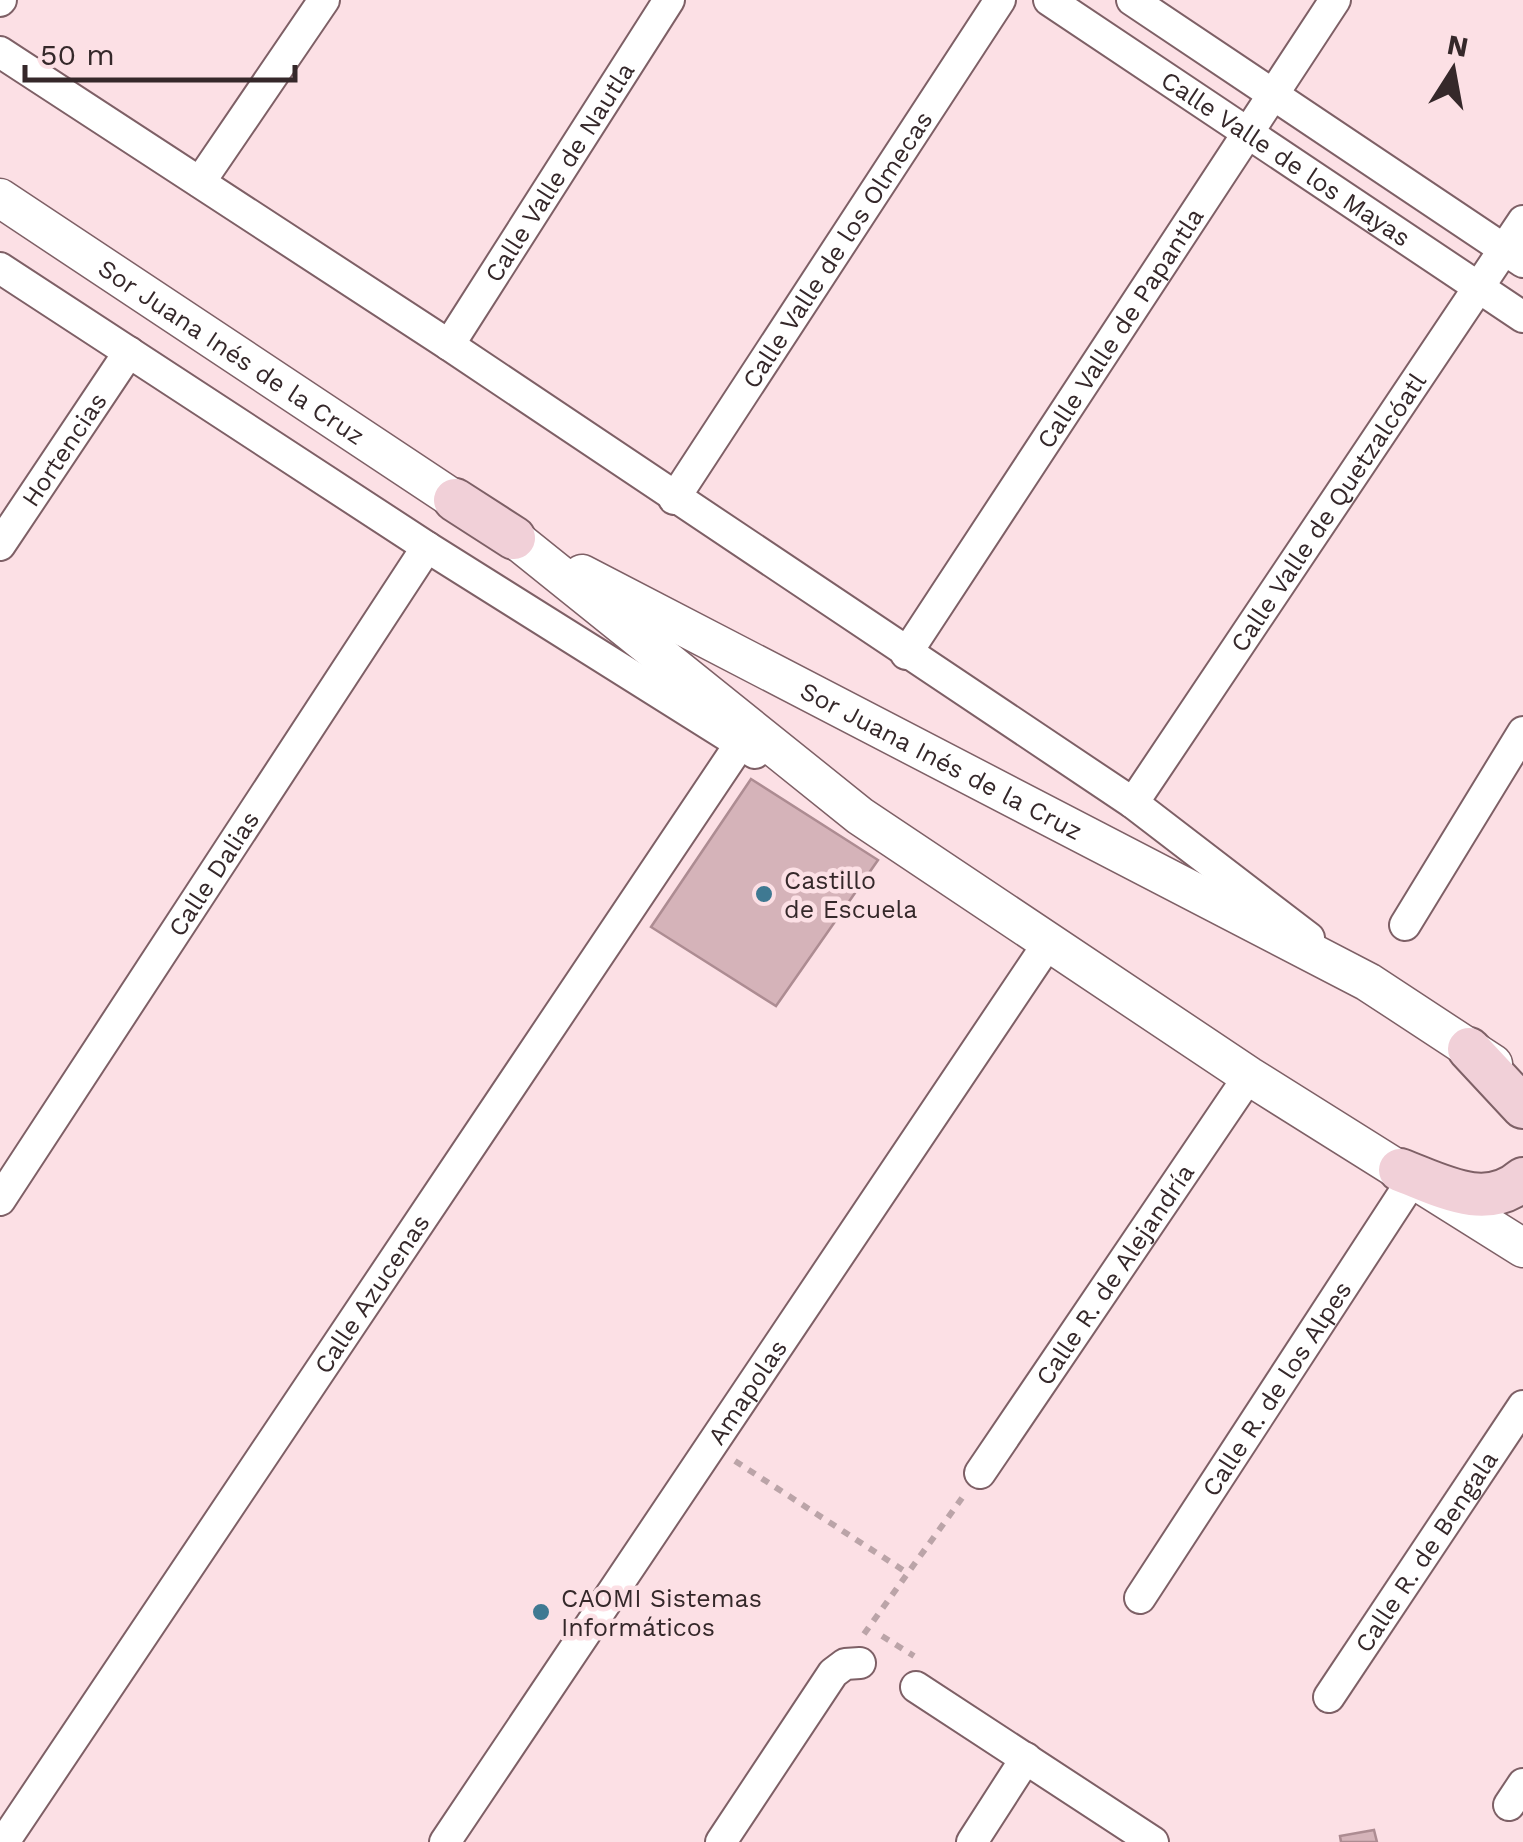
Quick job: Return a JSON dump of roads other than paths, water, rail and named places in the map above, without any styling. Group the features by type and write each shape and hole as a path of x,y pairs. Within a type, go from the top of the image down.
{"main road":[{"name":"Sor Juana Inés de la Cruz","path":"454,500 514,538"},
{"path":"1470,1049 1523,1107"},
{"path":"1406,1174 1470,1196 1500,1195 1523,1178"}],"street":[{"path":"200,182 324,0"},
{"name":"Calle Valle de Nautla","path":"449,345 669,0"},
{"name":"Calle Valle de los Olmecas","path":"674,498 1000,0"},
{"name":"Calle Valle de los Mayas","path":"1049,0 1523,317"},
{"name":"Calle Valle de los Mayas","path":"1132,0 1514,256"},
{"name":"Calle Valle de Papantla","path":"906,654 1334,0"},
{"path":"0,52 449,345 1132,803 1368,982"},
{"name":"Sor Juana Inés de la Cruz","path":"0,198 454,500"},
{"name":"Calle Valle de Quetzalcóatl","path":"1132,803 1479,288 1514,256 1523,221"},
{"path":"0,268 427,547 860,816"},
{"name":"Hortencias","path":"0,545 129,352"},
{"name":"Sor Juana Inés de la Cruz","path":"514,538 860,816 1249,1076 1523,1248"},
{"name":"Sor Juana Inés de la Cruz","path":"514,538 1368,982 1523,1084"},
{"name":"Calle Dalias","path":"0,1200 427,547"},
{"path":"1405,924 1523,732"},
{"name":"Calle Azucenas","path":"4,1842 740,744"},
{"name":"Amapolas","path":"445,1842 1049,942"},
{"name":"Calle R. de Alejandría","path":"980,1473 1249,1076"},
{"name":"Calle R. de los Alpes","path":"1140,1598 1406,1174"},
{"name":"Calle R. de Bengala","path":"1329,1697 1523,1406"},
{"path":"721,1842 833,1673 852,1663"},
{"path":"916,1687 1153,1842"},
{"path":"972,1842 1026,1758"}],"place":[{"name":"Castillo de Escuela","path":"764,894"},
{"name":"CAOMI Sistemas Informáticos","path":"541,1612"}]}
